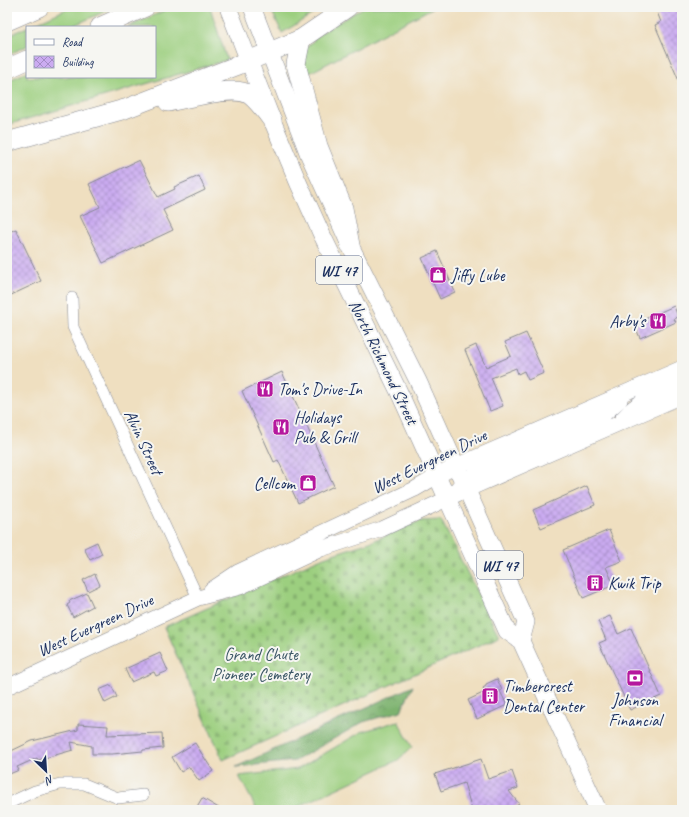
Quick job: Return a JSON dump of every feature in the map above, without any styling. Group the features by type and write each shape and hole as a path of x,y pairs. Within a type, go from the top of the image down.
{"highway":[{"path":"7,21 39,7"},
{"path":"102,26 145,7"},
{"path":"7,142 125,109 249,61 301,39 348,7"},
{"path":"301,39 296,64 318,146 344,208 350,245"},
{"path":"7,68 26,60"},
{"path":"125,109 148,106 221,91 239,90 251,95 272,120"}],"main road":[{"name":"North Richmond Street","path":"252,7 309,155 350,245 418,381 526,622 521,640"},
{"name":"North Richmond Street","path":"230,10 272,120 319,229 386,365 507,631 521,640 598,810"}],"street":[{"name":"Alvin Street","path":"72,298 73,327 198,598"},
{"name":"West Evergreen Drive","path":"7,687 198,598 238,572 439,479 456,466 682,368"},
{"path":"616,425 633,408 648,397 682,382"},
{"path":"465,486 482,468 601,417 632,390"},
{"name":"West Evergreen Drive","path":"198,598 240,587 321,549 382,529 448,499 465,486 616,425 682,396"},
{"path":"286,565 301,552 420,496 439,479"},
{"path":"7,804 35,791 60,784 84,784 118,798 142,795"}],"green space":[{"path":"71,7 115,7 72,26 29,26"},
{"path":"172,7 210,7 227,60 7,125 7,81 26,72 26,78 156,78 156,26 130,26"},
{"path":"270,7 324,7 282,33"},
{"path":"364,7 434,7 304,76 305,49 321,33"},
{"path":"26,27 26,46 7,55 7,36"},
{"name":"Grand Chute Pioneer Cemetery","path":"441,520 499,636 223,760 164,627 324,557 373,541 420,521"},
{"path":"413,686 401,711 363,722 295,761 236,767"},
{"path":"398,721 412,747 398,760 291,810 257,810 239,776 298,769 361,732"}],"building":[{"path":"655,7 682,7 682,88 655,25 661,22"},
{"path":"139,160 158,197 175,189 174,187 199,176 205,190 163,210 173,230 103,263 80,216 100,207 89,184"},
{"path":"16,229 41,281 7,297 7,233"},
{"name":"Jiffy Lube","path":"437,251 455,292 440,299 422,258"},
{"name":"Arby's","path":"674,306 678,317 674,319 676,322 640,338 635,326 637,325 636,323"},
{"path":"526,333 544,373 528,380 524,371 518,374 516,368 491,378 503,406 490,411 465,350 476,345 486,367 511,356 505,342"},
{"path":"282,372 334,486 298,503 278,460 274,462 242,391"},
{"path":"587,486 595,505 541,528 533,510"},
{"name":"Kwik Trip","path":"609,530 622,561 606,567 614,585 583,598 563,550"},
{"path":"97,542 102,554 90,560 84,548"},
{"path":"95,574 100,585 88,591 83,580"},
{"path":"87,593 93,606 73,617 67,605 70,603 69,601"},
{"name":"Johnson Financial","path":"610,616 618,634 631,628 661,696 630,710 599,643 606,640 598,621"},
{"path":"160,653 168,671 156,676 154,672 131,682 125,669"},
{"name":"Timbercrest Dental Center","path":"497,679 502,690 500,691 507,705 477,719 468,700 485,692 483,688 486,684"},
{"path":"111,685 117,697 105,703 99,690"},
{"path":"78,724 108,726 107,735 162,733 163,748 112,754 92,754 92,746 71,742 73,750 38,760 37,758 17,767 19,770 7,775 7,753 32,741 78,730"},
{"path":"195,743 213,771 199,781 189,767 181,772 172,757"},
{"path":"481,759 488,779 512,771 518,788 509,791 519,804 510,810 472,810 464,783 441,791 435,774"},
{"path":"202,798 222,810 195,810"}],"place":[{"name":"Jiffy Lube","path":"438,275"},
{"name":"Arby's","path":"658,321"},
{"name":"Tom's Drive-In","path":"265,389"},
{"name":"Holidays Pub & Grill","path":"281,427"},
{"name":"Cellcom","path":"308,483"},
{"name":"Kwik Trip","path":"595,583"},
{"name":"Johnson Financial","path":"635,678"},
{"name":"Timbercrest Dental Center","path":"490,696"}]}
